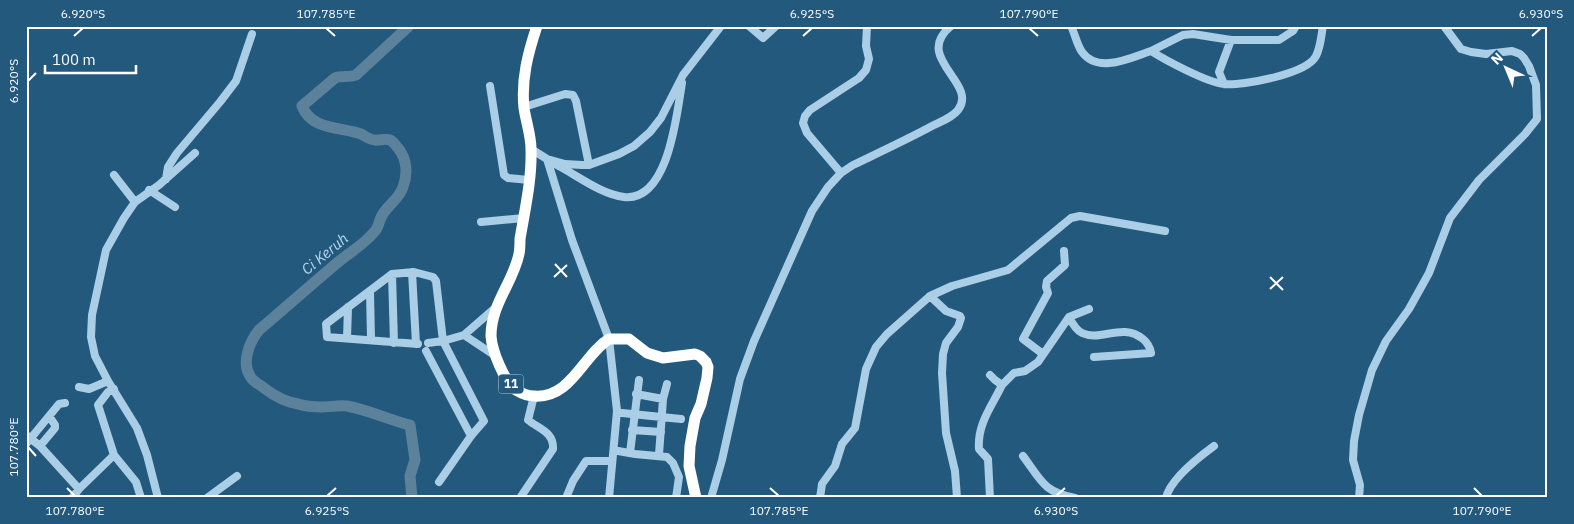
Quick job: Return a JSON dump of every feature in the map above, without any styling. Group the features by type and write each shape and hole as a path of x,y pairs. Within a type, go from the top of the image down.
{"highway":[{"name":"11","path":"537,26 523,79 524,107 531,149 529,180 517,262 496,307 493,320 491,337 494,354 507,379 516,390 534,396 548,396 562,388 576,375 597,349 609,338"},
{"path":"609,338 629,339 647,353 663,358 695,354 706,362 708,367 707,378 701,404 695,418 690,446 689,466 696,498"}],"street":[{"path":"547,159 565,164 589,165 619,154 634,146 650,132 661,118 684,75 721,26"},
{"path":"749,26 763,38 776,26"},
{"path":"841,173 807,133 803,123 805,116 810,110 859,78 866,70 869,59 866,46 867,26"},
{"path":"711,498 724,452 740,379 754,340 812,211 828,187 841,173 853,165 942,121 959,110 961,103 960,91 940,59 939,49 940,38 951,26"},
{"path":"1071,26 1081,50 1092,61 1097,63 1119,61 1151,51 1183,35 1193,34 1231,40 1279,40 1293,32 1296,26"},
{"path":"1151,51 1210,80 1224,84 1262,80 1295,72 1317,56 1323,26"},
{"path":"1359,498 1360,484 1353,460 1354,441 1359,415 1372,370 1386,341 1409,309 1429,273 1450,218 1479,180 1525,134 1536,119 1536,85 1524,58 1512,51 1486,54 1460,49 1444,26"},
{"path":"166,179 168,167 178,152 236,81 252,34"},
{"path":"1224,84 1219,72 1231,40"},
{"path":"531,149 607,192 626,197 636,196 644,192 657,178 669,153 684,75"},
{"path":"490,86 504,175 508,178 529,180"},
{"path":"524,107 565,94 573,95 576,101 589,165"},
{"path":"158,498 147,455 137,428 95,356 91,337 92,315 106,250 124,218 135,202 166,179 195,153"},
{"path":"547,159 572,240 609,338 617,412 609,498"},
{"path":"114,176 135,202"},
{"path":"149,190 175,207"},
{"path":"820,498 822,484 835,466 842,444 854,428 864,376 876,347 887,334 930,296 952,286 1008,270 1064,222 1080,216 1165,231"},
{"path":"481,222 524,218"},
{"path":"1043,354 1024,339 1048,293 1046,287 1048,281 1065,265 1064,251"},
{"path":"412,272 417,344 420,351 443,341 464,335 496,307"},
{"path":"417,344 327,336 326,324 392,274 412,272 433,277 436,281 443,341 484,418 484,421 471,436 439,482"},
{"path":"392,274 394,343"},
{"path":"370,292 372,339"},
{"path":"930,296 946,311 961,318 958,327 946,343 943,354 942,373 946,433 955,471 957,498"},
{"path":"347,338 348,307"},
{"path":"990,498 988,459 980,449 982,423 1002,385 1014,373 1031,368 1069,317 1089,309"},
{"path":"1069,317 1073,325 1081,333 1101,335 1125,332 1133,334 1146,341 1151,353 1094,357"},
{"path":"464,335 494,354"},
{"path":"427,347 471,436"},
{"path":"990,375 1002,385"},
{"path":"79,387 88,389 108,380"},
{"path":"630,453 639,380"},
{"path":"659,455 663,399 667,384"},
{"path":"114,389 108,392 98,405 114,456 136,482 141,498"},
{"path":"636,394 663,399"},
{"path":"520,498 554,449 554,443 548,433 528,420 534,396"},
{"path":"65,403 59,404 28,439 40,446 79,489"},
{"path":"622,413 681,419"},
{"path":"40,446 54,431 55,425 49,416"},
{"path":"632,430 661,432"},
{"path":"1166,498 1173,483 1214,446"},
{"path":"618,451 667,457 673,463 680,477 676,498"},
{"path":"72,498 114,456"},
{"path":"1022,456 1045,486 1055,493 1075,498"},
{"path":"566,498 573,481 586,462 612,461"},
{"path":"207,498 237,476"}],"waterway":[{"name":"Ci Keruh","path":"409,26 356,75 335,78 302,106 306,114 319,124 361,134 373,140 386,139 392,141 401,152 406,167 405,182 401,191 385,210 376,229 367,240 337,263 259,330 250,346 246,364 247,370 254,381 276,396 289,402 315,407 347,406 410,425 415,460 410,476 412,498"}]}
